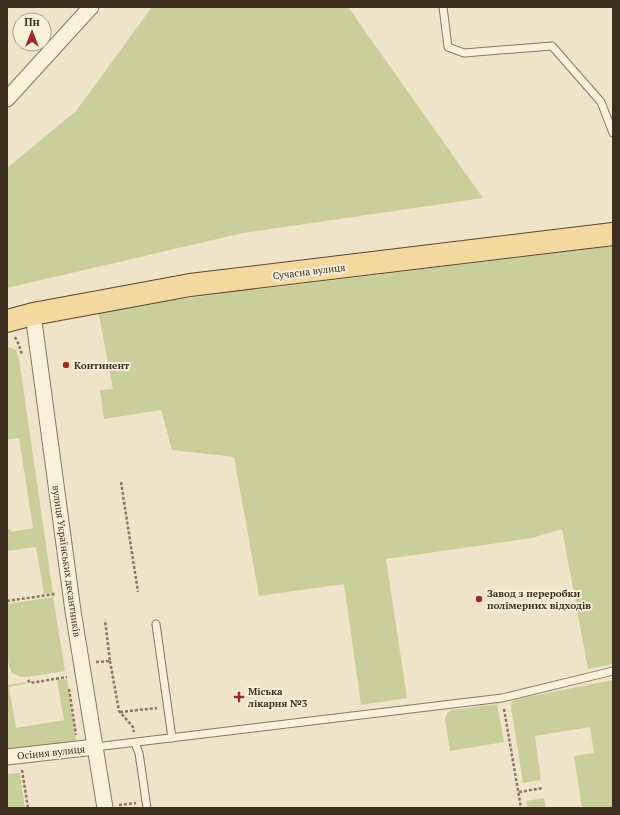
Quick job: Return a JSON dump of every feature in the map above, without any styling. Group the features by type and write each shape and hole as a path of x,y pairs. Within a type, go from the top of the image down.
{"main road":[{"name":"Сучасна вулиця","path":"7,321 33,314 190,285 613,234"}],"street":[{"path":"7,98 91,7"},
{"name":"вулиця Українських десантників","path":"33,314 73,611 96,747 110,807"},
{"name":"Осіння вулиця","path":"13,756 96,747"}],"lane":[{"path":"444,7 448,47 464,53 552,46 601,102 613,132"},
{"path":"156,624 172,738"},
{"path":"96,747 502,698 613,671"},
{"path":"135,743 139,753 147,805"}],"path":[{"path":"121,482 138,592"},
{"path":"7,601 55,594"},
{"path":"105,620 110,661 119,711 133,727 135,743"},
{"path":"93,662 110,661"},
{"path":"28,680 30,683 34,683 67,677"},
{"path":"502,698 521,808"},
{"path":"120,712 168,706"},
{"path":"13,756 28,808"},
{"path":"518,792 543,788"},
{"path":"110,807 147,805"}],"green space":[{"path":"152,7 348,7 483,198 243,233 7,288 7,168 76,111"},
{"path":"613,246 613,664 588,669 562,529 532,538 386,559 407,698 361,705 344,584 259,596 234,457 172,450 161,410 104,419 100,390 113,389 98,311 243,291"},
{"path":"7,347 16,350 19,359 53,593 44,594 36,547 7,551 7,530 10,529 11,532 33,528 19,438 7,440"},
{"path":"53,597 65,671 27,677 21,677 12,673 9,667 7,650 7,604"},
{"path":"67,679 76,742 75,744 7,753 7,685 26,682 26,684 9,687 16,728 64,720 57,680"},
{"path":"613,680 613,808 582,808 574,756 594,753 590,727 535,736 541,780 523,783 511,707 512,702 517,699"},
{"path":"497,704 504,742 450,751 445,719 447,713 452,710"},
{"path":"20,773 25,808 7,808 7,774"},
{"path":"544,798 546,808 528,808 526,801"}],"place":[{"name":"Континент","path":"66,365"},
{"name":"Завод з переробки полімерних відходів","path":"479,599"},
{"name":"Міська лікарня №3","path":"239,697"}]}
